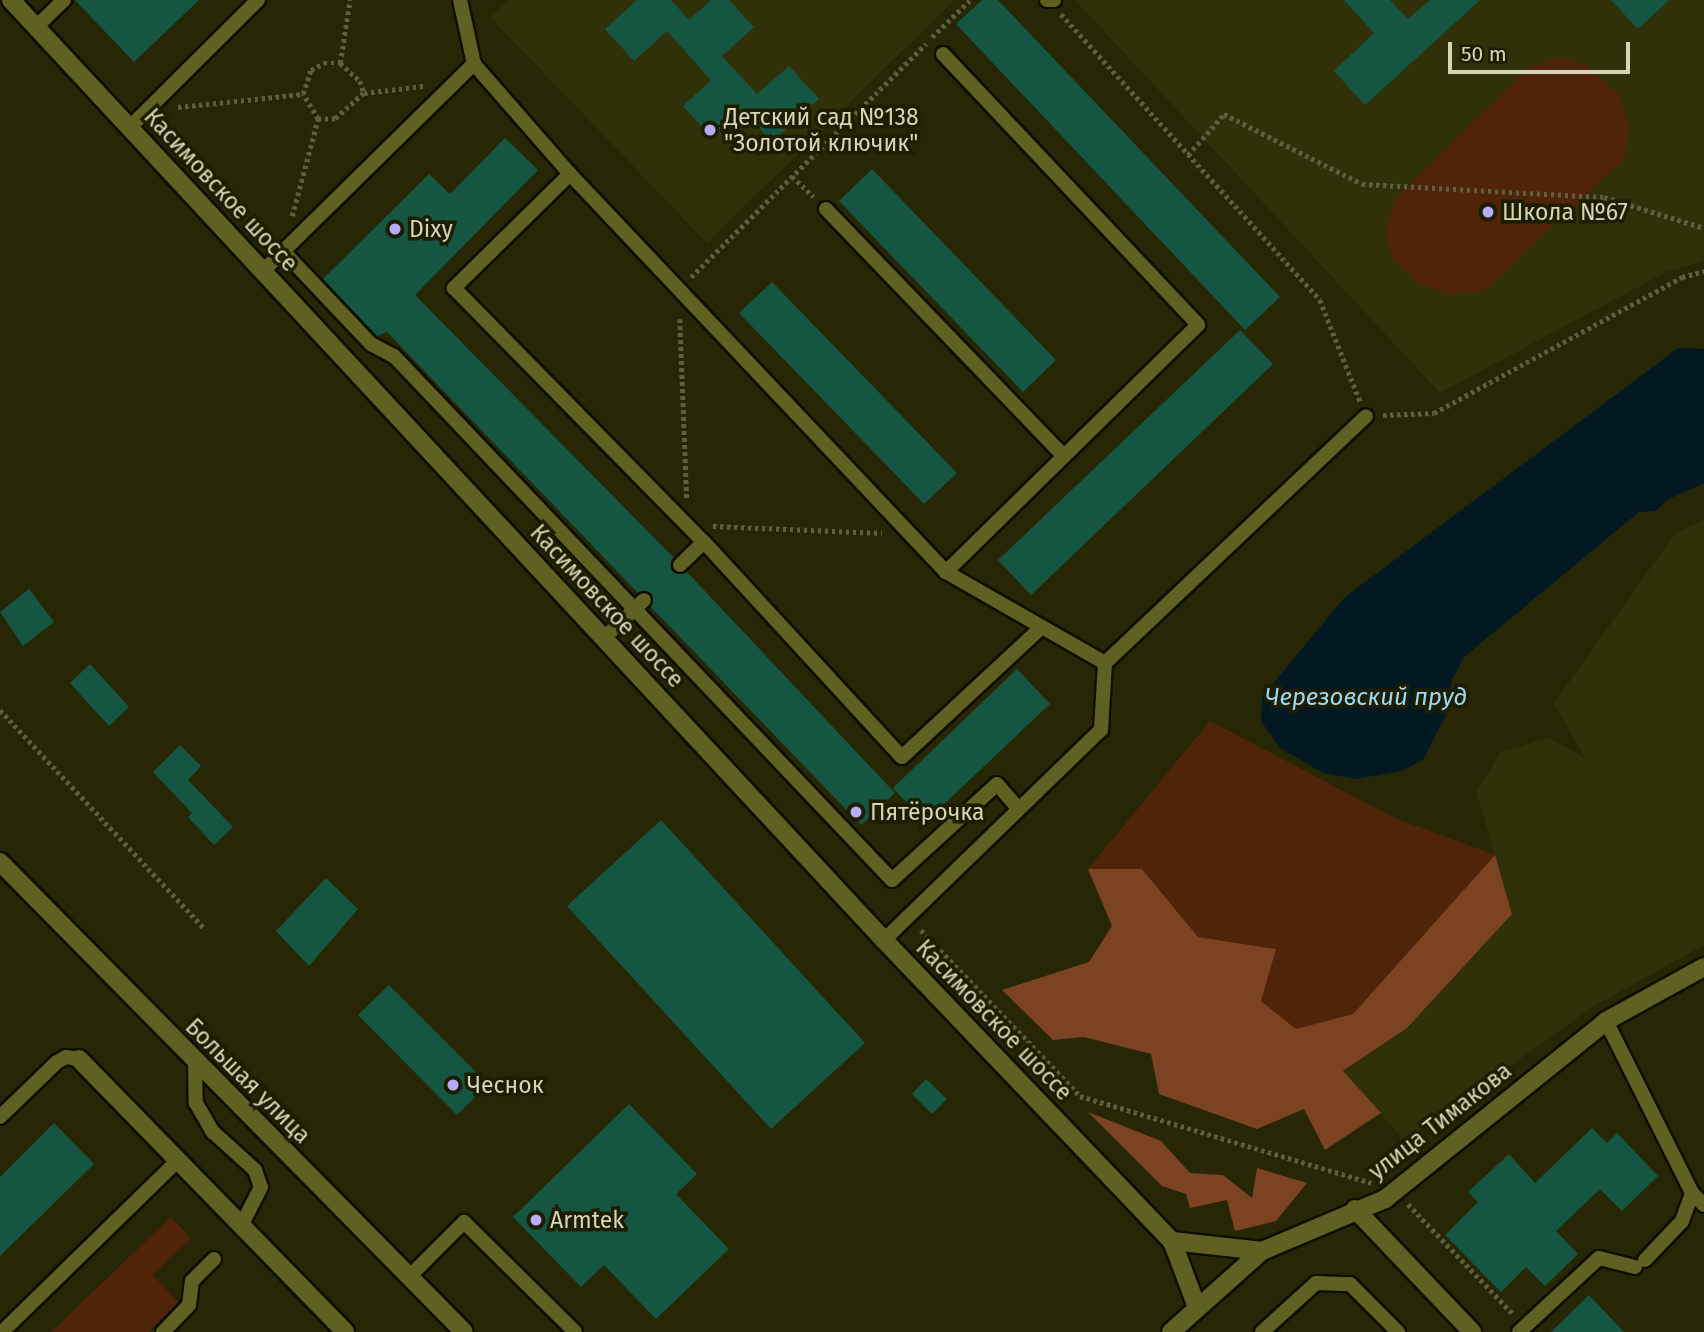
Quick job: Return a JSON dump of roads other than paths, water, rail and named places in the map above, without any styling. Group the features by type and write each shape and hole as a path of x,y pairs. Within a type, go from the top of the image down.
{"street":[{"name":"Касимовское шоссе","path":"11,0 884,940 1172,1241 1197,1307"},
{"name":"Большая улица","path":"0,862 195,1064 464,1332"},
{"name":"улица Тимакова","path":"1171,1332 1262,1251 1395,1190 1606,1021 1704,967"},
{"path":"79,1059 345,1332"},
{"path":"1355,1209 1472,1332"},
{"path":"1172,1241 1262,1251"}],"lane":[{"path":"36,27 64,0"},
{"path":"129,128 258,0"},
{"path":"460,0 474,64 570,174 946,572 1105,663"},
{"path":"943,54 1198,326 946,572"},
{"path":"262,271 474,64"},
{"path":"570,174 454,288 688,525 902,757 1042,626"},
{"path":"826,209 1065,456"},
{"path":"283,251 371,344 394,356 639,605 892,880 997,784 1019,809"},
{"path":"884,940 1101,730 1105,663 1366,416"},
{"path":"680,565 704,542"},
{"path":"604,638 639,605"},
{"path":"1606,1021 1692,1193 1704,1205"},
{"path":"0,1117 57,1062 66,1057 79,1059"},
{"path":"195,1064 196,1103 213,1132 255,1170 261,1187 241,1226"},
{"path":"2,1332 177,1160"},
{"path":"1522,1329 1599,1258 1640,1263 1682,1221 1692,1193"},
{"path":"409,1278 464,1222 575,1332"},
{"path":"163,1332 189,1305 192,1281 214,1259"},
{"path":"1262,1332 1316,1283 1350,1284 1398,1332"}],"water":[{"name":"Черезовский пруд","path":"1678,348 1704,349 1704,483 1669,499 1655,511 1639,512 1464,657 1452,680 1445,717 1423,760 1402,771 1356,779 1323,773 1280,748 1261,721 1262,697 1345,597"}],"place":[{"name":"Детский сад №138 \"Золотой ключик\"","path":"710,130"},
{"name":"Школа №67","path":"1488,212"},
{"name":"Dixy","path":"395,229"},
{"name":"Пятёрочка","path":"856,812"},
{"name":"Чеснок","path":"453,1085"},
{"name":"Armtek","path":"536,1220"}]}
